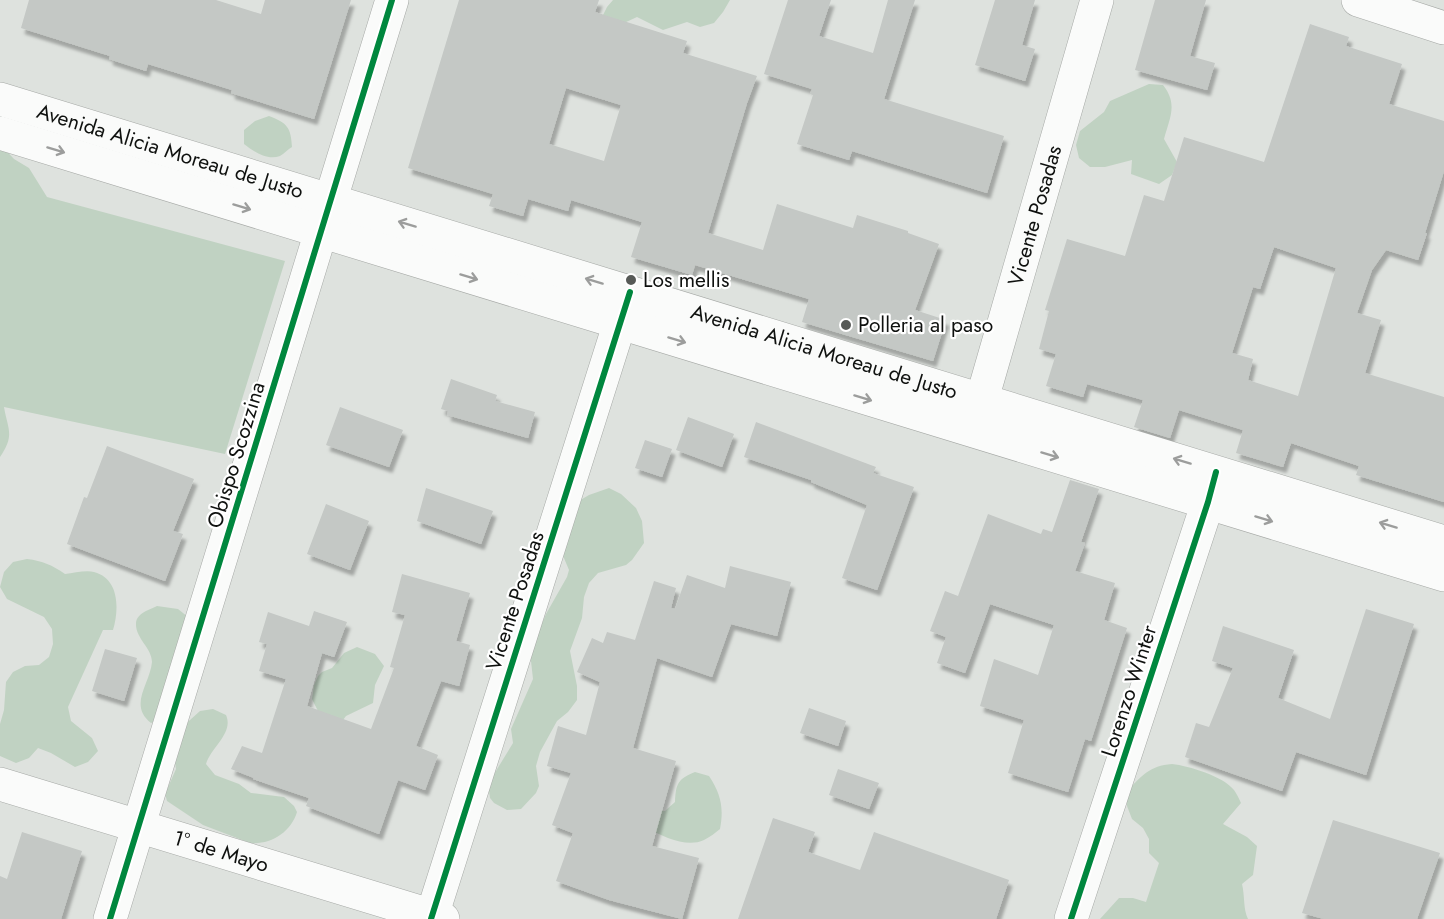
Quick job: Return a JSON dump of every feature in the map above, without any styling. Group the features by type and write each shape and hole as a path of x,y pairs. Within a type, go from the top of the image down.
{"street":[{"name":"Obispo Scozzina","path":"110,919 392,0"},
{"name":"Vicente Posadas","path":"973,432 1097,0"},
{"path":"1358,0 1444,28"},
{"name":"Avenida Alicia Moreau de Justo","path":"0,99 982,400 1444,575"},
{"name":"Avenida Alicia Moreau de Justo","path":"0,133 973,432 1444,542"},
{"name":"Vicente Posadas","path":"436,918 630,292"},
{"name":"Lorenzo Winter","path":"1071,919 1212,487"},
{"name":"1° de Mayo","path":"0,784 436,918"}],"green space":[{"path":"613,0 730,0 714,23 700,27 687,22 663,30 637,17 624,23 601,19"},
{"path":"1149,84 1163,85 1170,98 1171,111 1164,139 1177,162 1172,175 1159,184 1131,174 1132,160 1105,167 1090,167 1079,158 1076,145 1080,131 1104,112 1110,101"},
{"path":"269,116 287,127 291,140 292,147 282,155 275,157 260,154 244,144 244,130 255,121"},
{"path":"0,144 14,159 29,168 47,197 285,261 225,454 4,407 9,438 0,457"},
{"path":"609,488 621,494 636,508 642,521 644,543 626,565 598,573 589,583 584,597 582,618 570,651 577,686 577,700 557,721 540,752 536,766 539,786 536,793 521,809 507,810 490,798 488,784 513,743 511,729 533,679 530,652 546,614 567,577 569,570 561,551 577,502"},
{"path":"27,559 47,564 65,574 94,572 109,581 116,596 113,630 103,630 68,707 71,721 92,738 98,751 88,762 75,767 38,748 29,758 16,763 0,756 0,724 4,710 6,682 13,672 25,666 39,665 49,657 53,644 52,629 44,617 7,599 0,587 4,572 13,562"},
{"path":"157,606 178,609 188,617 157,720 151,723 144,716 141,702 152,662 138,633 136,623 141,614"},
{"path":"357,647 375,654 384,666 375,685 373,703 346,716 340,724 318,711 312,699 314,685 322,672 332,668 344,653"},
{"path":"213,709 226,715 228,722 225,734 206,764 215,775 239,784 251,793 284,797 297,812 290,826 273,839 250,843 203,825 167,801 165,794 176,769 174,756 180,729 200,711"},
{"path":"1172,764 1214,776 1229,785 1238,796 1241,803 1223,824 1247,837 1257,846 1253,875 1242,884 1248,919 1100,919 1119,898 1133,898 1146,902 1159,863 1149,853 1149,839 1143,828 1132,819 1127,806 1127,791 1152,769"},
{"path":"695,772 709,776 716,789 722,814 720,829 704,840 690,843 669,838 649,829 651,809 665,811 675,802 679,782"}],"building":[{"path":"29,0 216,0 261,14 265,0 351,0 314,119 148,64 146,71 109,59 110,56 21,28"},
{"path":"459,0 599,0 595,12 687,41 683,53 757,76 708,233 763,250 777,204 853,228 857,215 908,231 908,233 939,244 915,310 946,320 933,361 802,322 809,299 695,265 692,275 631,257 642,222 571,200 568,211 528,199 523,216 489,206 493,194 408,168","holes":["566,88 621,105 604,161 549,144"]},
{"path":"788,0 831,0 819,36 873,53 888,0 915,0 884,99 1004,136 987,193 852,151 849,160 797,144 813,95 810,94 812,89 764,74"},
{"path":"995,0 1035,0 1022,45 1035,49 1025,81 975,65"},
{"path":"1155,0 1206,0 1190,56 1215,63 1207,90 1135,70"},
{"path":"1310,24 1349,37 1346,46 1402,64 1389,104 1444,121 1444,171 1418,260 1386,250 1372,270 1357,313 1381,320 1365,373 1444,397 1444,502 1356,475 1359,466 1291,443 1283,467 1236,453 1243,430 1179,410 1170,438 1134,427 1143,400 1087,384 1083,397 1046,386 1056,354 1039,349 1049,311 1045,310 1067,239 1125,256 1144,195 1164,201 1184,137 1264,162","holes":["1274,247 1336,268 1298,396 1248,380 1253,359 1232,353 1253,287 1260,289"]},
{"path":"451,379 497,395 495,401 535,412 528,438 447,415 448,411 441,409"},
{"path":"340,407 403,430 389,467 326,445"},
{"path":"688,417 734,434 722,467 676,450"},
{"path":"756,422 876,467 873,473 914,487 877,590 842,578 867,505 811,482 811,480 744,457"},
{"path":"645,440 672,449 662,477 635,468"},
{"path":"107,446 194,479 173,531 183,534 165,581 67,544 84,497 87,498"},
{"path":"1070,480 1099,489 1081,542 1085,543 1075,571 1115,583 1104,620 1127,628 1091,741 1085,739 1068,792 1008,773 1024,720 980,706 994,659 1038,675 1054,625 990,604 965,673 937,663 946,637 930,631 945,591 958,596 988,514 1041,534 1043,529 1052,532"},
{"path":"426,488 493,511 481,544 417,521"},
{"path":"326,504 369,521 350,570 307,554"},
{"path":"730,566 791,582 777,636 731,624 712,677 657,658 633,748 676,761 652,846 699,858 682,919 609,900 556,881 573,833 552,825 571,773 547,766 558,726 586,735 600,682 577,672 592,638 603,643 607,632 635,640 654,581 676,588 671,608 675,609 687,575 725,588"},
{"path":"402,574 470,593 456,641 470,645 459,686 441,681 416,746 438,755 425,790 398,780 379,834 306,806 309,798 231,769 242,746 262,753 286,679 259,671 267,644 259,642 268,612 309,626 314,611 347,622 334,657 322,653 307,706 371,729 394,668 390,667 405,615 392,612"},
{"path":"1366,609 1414,624 1366,775 1296,752 1282,791 1185,757 1196,723 1209,727 1233,668 1212,661 1223,626 1294,650 1278,698 1330,719"},
{"path":"105,649 137,658 124,701 92,691"},
{"path":"809,708 846,721 838,746 800,733"},
{"path":"838,769 879,783 869,809 829,795"},
{"path":"773,818 815,832 808,852 860,870 874,832 1009,880 996,919 738,919"},
{"path":"1333,820 1440,853 1417,919 1324,919 1302,913"},
{"path":"22,832 82,851 61,919 0,919 0,876 7,879"}],"cycle path":[{"path":"110,919 392,0"},
{"path":"431,919 630,292"},
{"path":"1071,919 1216,472"}],"place":[{"name":"Los mellis","path":"631,280"},
{"name":"Polleria al paso","path":"846,325"}]}
